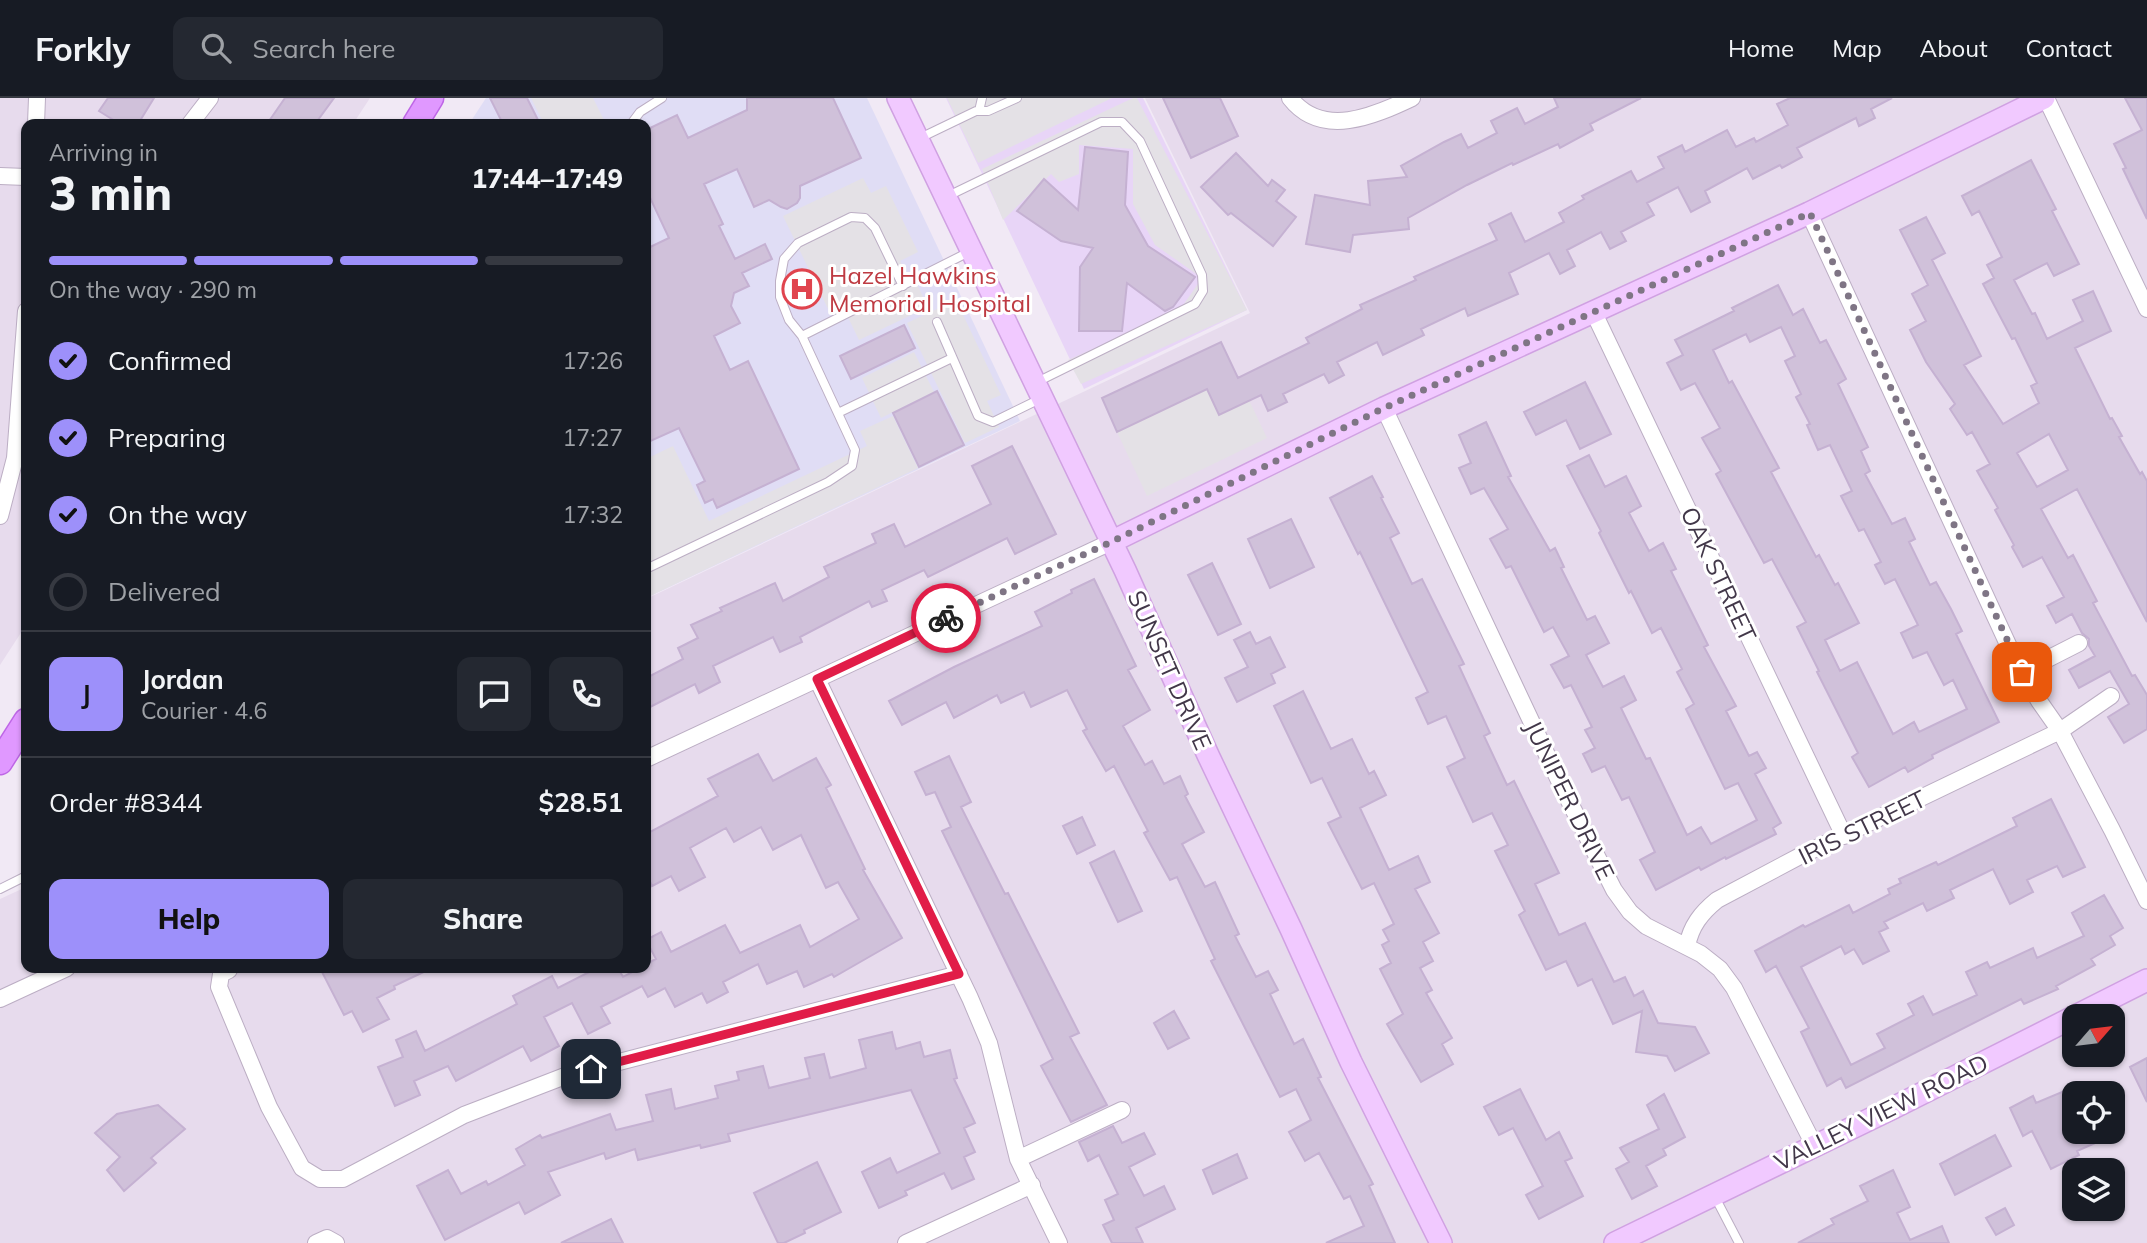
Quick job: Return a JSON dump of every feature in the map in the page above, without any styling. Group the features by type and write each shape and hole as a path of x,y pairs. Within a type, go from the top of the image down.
{"main road":[{"path":"418,119 431,98"},
{"path":"0,762 21,729"}],"street":[{"path":"36,119 37,98"},
{"path":"194,119 210,98"},
{"name":"SUNSET DRIVE","path":"898,98 1111,542 1351,1062 1441,1243"},
{"path":"1290,98 1304,111 1327,121 1350,121 1369,117 1412,98"},
{"path":"651,757 1111,542 1384,408 1810,213 2045,98 2147,309"},
{"path":"0,176 21,177"},
{"path":"1810,213 2022,672 2060,731 2147,901"},
{"name":"OAK STREET","path":"1593,311 1844,836"},
{"path":"0,516 15,458 21,378"},
{"name":"JUNIPER DRIVE","path":"1384,408 1563,789 1614,890 1630,912 1646,926 1701,954 1720,970 1734,988 1814,1145"},
{"path":"2022,672 2079,643"},
{"path":"817,679 959,974 989,1043 1018,1159 1059,1243"},
{"name":"IRIS STREET","path":"1687,946 1694,925 1717,900 2060,731 2111,696"},
{"path":"0,999 56,973"},
{"path":"223,973 219,987 269,1107 302,1167 320,1179 343,1179 464,1115 565,1076 959,974"},
{"name":"VALLEY VIEW ROAD","path":"1615,1243 1893,1108 2147,980"},
{"path":"1018,1159 1122,1110"},
{"path":"906,1243 1032,1185"},
{"path":"316,1243 327,1238 336,1243"}],"lane":[{"path":"635,119 640,112 662,98"},
{"path":"979,111 982,98"},
{"path":"918,140 976,111 988,111 1017,98"},
{"path":"937,322 978,416 993,422 1038,390 1195,304 1203,291 1202,275 1140,141 1122,122 1101,122 945,197"},
{"path":"651,567 828,482 852,466 855,450 802,336 789,320 780,297 784,259 798,243 851,217 865,218 874,228 903,286"},
{"path":"802,336 971,251"},
{"path":"838,413 953,358"},
{"path":"0,889 21,878"},
{"path":"1714,1194 1739,1243"}],"shaded area":[{"path":"0,98 370,98 356,119 21,119 21,633 0,665"},
{"name":"Hazel Hawkins Memorial Hospital","path":"486,98 867,98 1020,421 651,596 651,119 472,119"},
{"path":"531,98 593,98 604,119 542,119"},
{"path":"946,98 1143,98 1247,310 1084,389"},
{"path":"947,98 1112,98 978,163"},
{"path":"1137,98 1247,310 1081,384 1068,360 1179,311 1202,278 1155,245 1133,204 1133,149 1079,145 1079,174 1059,182 1051,174 1003,220 982,169"},
{"path":"1145,98 2147,98 2147,1243 0,1243 0,899 21,889 21,973 651,973 651,597 1250,313"},
{"path":"863,178 871,193 886,186 918,252 900,261 909,278 913,276 928,307 859,340 844,309 831,315 783,216"},
{"path":"956,300 1001,395 987,401 999,427 965,443 907,323"},
{"path":"914,352 934,392 881,418 862,378"},
{"path":"1207,389 1219,415 1249,400 1267,438 1147,496 1117,432"},
{"path":"893,416 918,468 651,596 651,457 673,446 709,521 867,446 860,431"}],"building":[{"path":"108,98 154,98 141,119 112,119 99,111"},
{"path":"285,98 334,98 319,119 270,119"},
{"path":"490,98 527,98 538,119 500,119"},
{"path":"747,98 833,98 861,158 800,186 800,198 787,209 769,200 754,207 737,169 704,184 723,224 719,226 735,259 765,244 772,259 742,273 749,286 734,293 731,306 740,323 714,336 730,370 748,361 799,469 717,508 713,499 705,503 697,485 705,481 679,428 651,441 651,247 669,238 651,200 651,128 677,115 688,138 747,110"},
{"path":"1163,98 1220,98 1238,136 1191,158"},
{"path":"1554,98 1641,98 1590,124 1593,130 1560,148 1558,144 1513,165 1512,163 1408,218 1409,229 1353,235 1350,252 1306,244 1315,195 1370,205 1368,181 1407,177 1401,166 1444,142 1461,134 1468,148 1497,133 1491,121 1517,108 1525,124 1558,107"},
{"path":"1790,98 1892,98 1871,109 1875,118 1859,126 1856,118 1797,148 1802,157 1782,168 1780,165 1753,179 1747,168 1705,191 1710,202 1691,212 1678,187 1647,203 1654,215 1621,232 1626,241 1610,249 1601,232 1567,250 1575,266 1560,274 1549,253 1509,273 1518,294 1468,316 1465,308 1421,329 1424,335 1383,355 1377,342 1337,362 1344,375 1329,383 1324,374 1283,394 1287,402 1268,411 1261,395 1219,415 1207,389 1117,432 1102,398 1221,342 1238,378 1309,343 1306,338 1362,309 1360,305 1416,280 1414,277 1497,240 1489,224 1511,213 1525,242 1564,222 1559,213 1584,199 1582,196 1631,171 1637,182 1664,168 1658,157 1682,145 1685,152 1727,130 1736,147 1754,138 1756,142 1788,125 1777,104"},
{"path":"2125,98 2147,98 2147,219 2114,144 2142,130"},
{"path":"1085,147 1128,152 1125,205 1148,246 1195,277 1173,307 1165,311 1127,283 1122,331 1079,331 1080,267 1093,248 1061,241 1017,211 1044,179 1078,210"},
{"path":"1236,153 1268,186 1272,180 1285,190 1276,201 1296,217 1273,246 1231,213 1228,215 1201,187"},
{"path":"2031,160 2056,209 2052,211 2079,264 2054,276 2047,263 2014,280 2032,314 2035,313 2047,339 2083,321 2073,300 2093,291 2111,331 2075,348 2110,419 2112,418 2122,436 2119,437 2140,474 2142,472 2147,481 2147,622 2077,489 2041,509 2068,558 2073,555 2097,601 2093,603 2132,676 2135,675 2147,695 2147,729 2124,743 2108,717 2129,704 2110,671 2079,688 2069,670 2095,656 2089,646 2089,639 2082,633 2072,614 2056,623 2047,606 2064,597 2042,557 2023,567 1995,510 1998,508 1977,471 1990,464 1972,432 1967,435 1950,409 1955,404 1926,362 1910,330 1926,321 1912,294 1928,285 1900,230 1926,217 1945,253 1932,260 1981,356 1964,365 2003,424 2039,403 2031,386 2037,383 2015,338 2012,339 1983,284 1994,278 1987,265 2002,257 1979,211 1972,215 1962,196","holes":["2049,434 2068,470 2037,487 2017,453"]},
{"path":"1778,285 1793,315 1803,309 1820,343 1826,340 1846,379 1838,384 1868,447 1861,451 1870,471 1865,474 1892,524 1905,518 1915,539 1909,542 1930,585 1936,582 1962,631 1956,634 1999,722 1932,755 1933,758 1908,772 1905,767 1869,787 1852,757 1858,753 1797,627 1806,622 1772,559 1764,563 1716,474 1721,471 1702,438 1720,428 1695,383 1681,390 1667,363 1683,355 1675,340 1734,311 1732,308","holes":["1781,327 1795,356 1785,361 1801,394 1796,397 1810,424 1807,425 1818,450 1830,445 1852,491 1841,496 1859,531 1864,529 1881,562 1875,565 1885,584 1895,579 1918,625 1901,633 1913,658 1927,652 1944,685 1953,680 1967,709 1919,732 1914,722 1893,734 1857,662 1840,671 1825,640 1859,623 1838,583 1835,585 1819,555 1816,557 1771,472 1779,468 1732,381 1729,383 1713,350 1746,334 1750,342"]},
{"path":"904,325 915,348 851,379 840,356"},
{"path":"1585,382 1611,434 1580,449 1566,420 1536,435 1524,412"},
{"path":"937,391 964,445 919,467 893,413"},
{"path":"1486,422 1511,476 1508,477 1550,551 1555,548 1564,567 1561,568 1587,620 1595,616 1609,643 1586,655 1603,687 1624,676 1636,700 1621,708 1646,759 1650,758 1687,835 1701,827 1711,844 1757,820 1738,783 1725,789 1686,709 1694,704 1677,672 1682,669 1661,628 1652,633 1631,591 1629,593 1567,466 1589,455 1605,487 1626,476 1641,506 1629,513 1649,551 1663,543 1676,569 1671,571 1708,645 1704,647 1736,706 1726,711 1749,756 1757,752 1766,768 1755,774 1781,823 1773,828 1776,834 1701,870 1699,867 1656,890 1640,860 1655,852 1629,797 1622,800 1605,766 1592,772 1583,754 1595,748 1585,730 1592,727 1571,685 1564,688 1551,665 1569,656 1553,627 1544,632 1511,566 1506,568 1490,539 1508,529 1484,488 1471,494 1459,468 1471,463 1459,435"},
{"path":"1012,446 1056,534 1015,554 1007,538 928,577 924,570 882,590 887,601 872,607 869,601 800,637 802,642 780,652 773,637 713,666 720,682 699,693 695,684 651,706 651,675 683,659 678,648 698,638 691,625 722,611 720,608 775,583 783,601 829,577 824,567 876,543 872,534 894,524 905,547 991,504 972,466"},
{"path":"1372,476 1399,533 1390,538 1412,584 1422,579 1464,664 1459,666 1490,733 1484,736 1507,785 1514,781 1559,873 1535,884 1559,935 1585,923 1614,982 1625,977 1634,996 1643,991 1658,1023 1695,1027 1709,1053 1675,1071 1667,1056 1636,1052 1642,1011 1613,1024 1592,979 1578,986 1566,961 1546,970 1519,915 1525,911 1495,851 1508,845 1492,813 1473,822 1447,767 1465,758 1446,716 1428,724 1416,698 1428,692 1360,552 1358,554 1330,498"},
{"path":"1291,519 1314,567 1270,588 1248,539"},
{"path":"1212,563 1241,624 1218,635 1188,575"},
{"path":"1094,579 1136,666 1128,670 1150,710 1123,726 1145,765 1152,761 1164,784 1180,776 1188,794 1185,796 1204,832 1182,844 1205,887 1215,882 1239,934 1235,936 1256,977 1268,971 1278,990 1270,994 1294,1044 1303,1039 1321,1077 1318,1078 1373,1184 1369,1186 1395,1243 1326,1243 1364,1226 1350,1196 1344,1199 1319,1153 1305,1161 1289,1132 1311,1120 1296,1089 1280,1097 1211,961 1215,959 1177,877 1170,880 1144,833 1148,831 1114,766 1106,771 1083,731 1087,729 1067,690 1031,707 1024,692 1001,703 997,695 954,718 946,702 902,725 889,701 1042,626 1035,612"},
{"path":"1250,632 1256,644 1270,637 1285,667 1271,674 1275,683 1237,702 1225,678 1248,667 1234,640"},
{"path":"1303,691 1331,749 1352,739 1369,774 1374,771 1386,795 1360,808 1389,870 1418,856 1430,882 1415,889 1439,933 1423,942 1433,961 1420,968 1432,990 1426,993 1452,1038 1442,1044 1453,1064 1421,1082 1387,1024 1403,1014 1380,969 1391,963 1382,945 1389,941 1383,930 1394,924 1374,883 1362,889 1328,823 1341,817 1322,778 1311,783 1274,706"},
{"path":"758,754 773,781 816,758 831,785 826,788 865,869 863,870 902,938 834,977 832,974 804,987 797,971 767,984 758,964 723,982 728,992 707,1003 702,993 675,1007 665,988 648,997 642,986 601,1007 610,1023 588,1034 572,1003 544,1017 559,1046 531,1061 523,1046 456,1081 448,1066 414,1081 420,1095 395,1106 378,1067 403,1057 396,1040 416,1031 425,1051 517,1004 513,996 552,976 558,988 587,973 621,973 623,977 631,973 651,973 651,962 656,959 651,950 651,937 661,932 671,952 725,925 740,953 800,925 810,947 859,919 838,882 826,888 801,835 773,850 761,827 734,842 726,828 690,848 705,877 679,891 671,876 652,886 651,831 718,796 708,779"},
{"path":"949,756 971,802 961,807 1079,1033 1070,1037 1107,1105 1071,1122 1041,1066 1053,1059 942,831 951,827 935,792 926,795 915,772"},
{"path":"2051,799 2085,867 2063,877 2057,866 2027,880 2033,892 2010,904 1993,869 1950,890 1954,898 1927,911 1923,903 1884,922 1888,928 1879,932 1889,951 1863,964 1854,949 1845,954 1841,946 1801,967 1851,1065 1885,1048 1877,1034 1914,1015 1908,1004 1923,996 1933,1015 1977,995 1966,972 1987,962 1990,968 2033,948 2037,958 2084,936 2072,913 2104,895 2123,928 2110,936 2115,945 2091,959 2095,965 2056,986 2058,989 2024,1004 2021,999 1846,1088 1841,1078 1827,1086 1801,1032 1809,1028 1776,966 1766,972 1755,951 1803,925 1805,927 1849,905 1853,913 1890,894 1888,889 1901,883 1899,879 1936,862 1938,865 2017,826 2013,818"},
{"path":"1082,817 1095,845 1077,854 1063,826"},
{"path":"1114,851 1142,911 1118,922 1090,863"},
{"path":"323,973 421,973 394,986 395,989 377,998 389,1019 363,1032 352,1011 344,1015"},
{"path":"1174,1011 1189,1038 1168,1049 1154,1023"},
{"path":"892,1032 896,1049 920,1042 924,1057 950,1050 957,1078 954,1079 975,1123 964,1128 975,1152 964,1157 974,1179 952,1189 944,1173 905,1191 907,1195 879,1208 862,1172 890,1158 897,1173 940,1153 911,1090 728,1134 730,1141 701,1148 700,1145 638,1160 635,1149 606,1159 604,1153 548,1172 560,1195 525,1214 519,1202 445,1240 417,1186 448,1170 461,1194 486,1181 488,1185 525,1165 516,1149 540,1135 542,1138 610,1114 616,1130 653,1121 646,1095 671,1089 675,1109 718,1098 715,1086 739,1080 737,1072 763,1066 769,1088 810,1078 805,1058 824,1054 830,1078 866,1068 859,1040"},
{"path":"2147,1058 2147,1102 2130,1067"},
{"path":"1520,1089 1546,1140 1559,1132 1572,1158 1565,1161 1583,1196 1539,1219 1526,1195 1543,1186 1513,1128 1499,1135 1484,1107"},
{"path":"2062,1092 2062,1144 2093,1144 2077,1151 2079,1155 2073,1158 2062,1158 2062,1164 2051,1169 2032,1131 2023,1136 2010,1108 2033,1096 2036,1103"},
{"path":"1664,1094 1685,1137 1663,1149 1666,1155 1646,1166 1657,1186 1632,1199 1616,1169 1629,1162 1620,1148 1659,1129 1647,1105"},
{"path":"158,1105 185,1129 151,1158 156,1163 124,1191 107,1170 120,1157 95,1133 117,1114"},
{"path":"1113,1126 1122,1143 1144,1133 1155,1154 1129,1167 1144,1196 1164,1186 1175,1209 1136,1228 1143,1243 1112,1243 1103,1225 1114,1220 1105,1200 1118,1194 1099,1155 1088,1161 1079,1142"},
{"path":"1995,1135 2011,1166 1955,1195 1940,1164"},
{"path":"1237,1154 1247,1178 1213,1194 1203,1170"},
{"path":"817,1162 841,1212 804,1230 805,1233 778,1243 754,1193"},
{"path":"1893,1170 1910,1207 1897,1213 1910,1240 1942,1226 1949,1243 1798,1243 1834,1224 1831,1219 1868,1201 1860,1186"},
{"path":"2005,1208 2014,1225 1996,1235 1986,1218"},
{"path":"611,1219 623,1243 561,1243"}],"way so far":[{"path":"946,618 1111,542 1384,408 1810,213 2022,672"}],"place":[{"name":"Hazel Hawkins Memorial Hospital","path":"802,289"}],"route":[{"path":"591,1069 959,974 817,679 946,618"}]}
